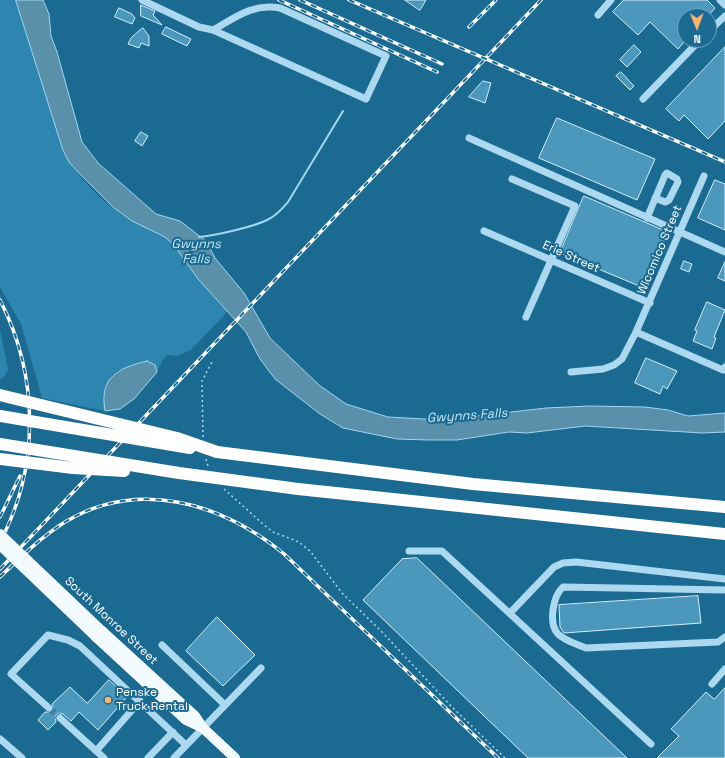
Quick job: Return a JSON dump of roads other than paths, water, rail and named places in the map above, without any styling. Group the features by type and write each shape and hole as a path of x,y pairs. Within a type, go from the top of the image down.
{"highway":[{"path":"0,395 177,438 211,453"},
{"path":"0,416 211,453 473,484 725,507"},
{"path":"0,444 179,473 298,489 725,534"},
{"path":"0,459 73,468 179,473"}],"main road":[{"name":"South Monroe Street","path":"0,534 99,634"},
{"name":"South Monroe Street","path":"0,545 99,634 195,716 203,728 235,758"}],"street":[{"path":"142,0 199,27 213,30 366,99 386,56 280,8 266,6 250,9 213,30"},
{"path":"598,15 610,0"},
{"path":"720,0 725,5"},
{"path":"717,24 725,16"},
{"path":"643,99 692,48"},
{"path":"469,138 725,252"},
{"name":"Wicomico Street","path":"571,372 603,369 614,365 622,359 650,303 704,176"},
{"path":"512,179 575,206 526,317"},
{"path":"647,218 655,198"},
{"name":"Erie Street","path":"484,231 650,303"},
{"path":"636,332 724,368"},
{"path":"409,551 442,552 651,744"},
{"path":"510,613 554,566 563,563 576,562 725,579"},
{"path":"725,590 564,587 558,592 553,607 554,628 558,634 586,648 718,642 725,637"},
{"path":"49,708 11,674 48,635 68,640 80,646 173,732 186,746"},
{"path":"162,645 225,705"},
{"path":"174,758 261,668"},
{"path":"712,684 725,669"},
{"path":"96,751 140,701"},
{"path":"60,718 104,758"},
{"path":"148,758 173,732"},
{"path":"0,739 22,758"}],"water":[{"name":"Gwynns Falls","path":"16,0 43,0 49,14 51,36 57,52 82,142 98,163 156,214 180,221 206,241 215,258 244,293 270,338 319,385 346,404 388,417 443,420 546,408 589,406 645,407 668,410 688,416 725,413 725,432 702,433 585,426 527,433 509,432 457,440 397,439 343,428 320,414 275,379 260,359 246,332 198,279 174,245 165,237 132,221 114,208 69,162 63,150"},
{"path":"147,361 155,365 157,372 134,399 120,409 105,411 105,390 108,382 113,376 127,367"}],"waterway":[{"path":"199,237 245,228 262,222 277,214 288,202 343,111"}],"tunnel":[{"path":"49,708 60,718"}],"railway":[{"path":"279,0 437,72"},
{"path":"300,0 442,64"},
{"path":"349,0 725,162"},
{"path":"469,27 496,0"},
{"path":"0,569 541,0"},
{"path":"0,300 13,329 22,359 28,390 30,421 28,453 22,483 13,513 0,542"},
{"path":"0,517 20,476"},
{"path":"0,577 48,534 65,522 93,509 121,501 150,499 178,502 206,510 233,521 259,536 283,553 498,758"}],"place":[{"name":"Penske Truck Rental","path":"108,700"}]}
